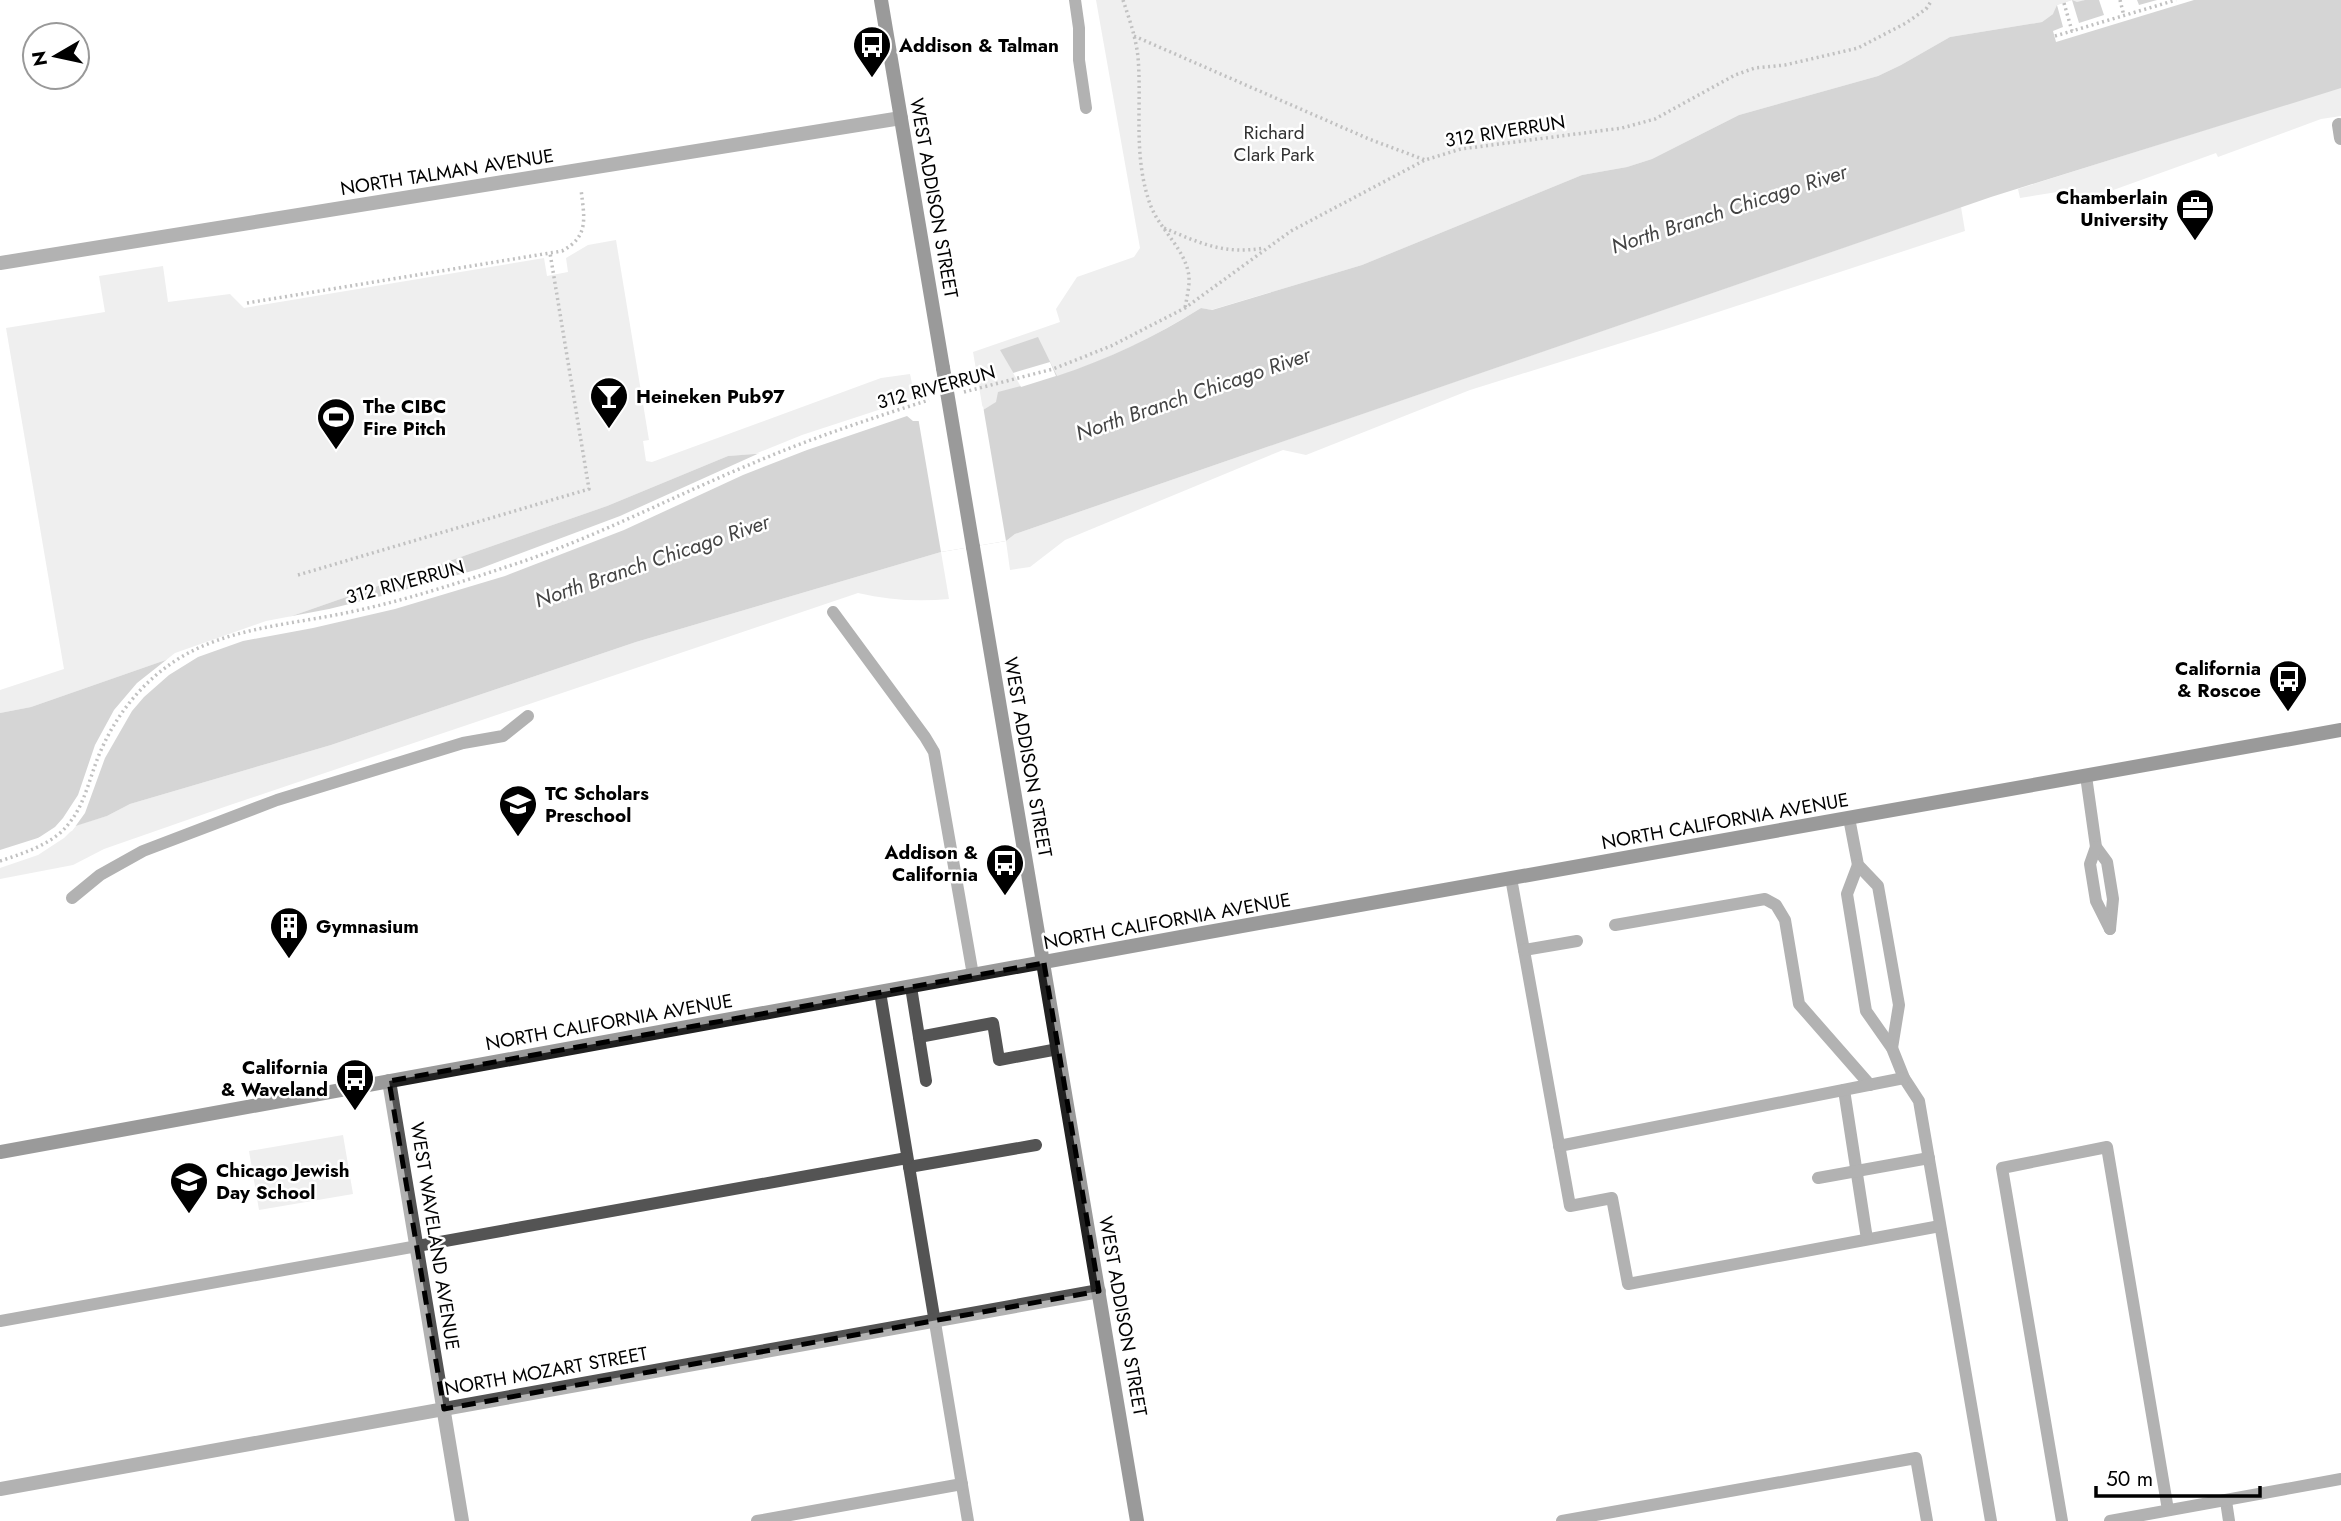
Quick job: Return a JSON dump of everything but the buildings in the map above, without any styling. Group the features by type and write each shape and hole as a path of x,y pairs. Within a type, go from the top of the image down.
{"street":[{"name":"WEST ADDISON STREET","path":"881,0 1137,1521"},
{"name":"NORTH TALMAN AVENUE","path":"0,263 901,118"},
{"name":"NORTH CALIFORNIA AVENUE","path":"0,1152 2341,730"},
{"name":"WEST WAVELAND AVENUE","path":"389,1081 462,1521"},
{"name":"NORTH MOZART STREET","path":"0,1489 1099,1291"}],"lane":[{"path":"1075,0 1079,28 1079,60 1086,108"},
{"path":"834,612 934,752 973,975"},
{"path":"72,898 100,875 144,852 277,800 463,743 503,736 528,716"},
{"path":"2086,776 2096,847 2106,862 2112,899 2110,929 2096,901 2090,864 2096,847"},
{"path":"1849,818 1858,865 1847,894 1866,1011 1892,1048 1904,1078 1919,1101 1991,1521"},
{"path":"1858,865 1878,886 1899,1005 1892,1048"},
{"path":"1511,878 1570,1206 1612,1198 1628,1284 1940,1226"},
{"path":"1615,925 1765,899 1776,905 1785,920 1798,1004 1870,1085"},
{"path":"1524,950 1577,941"},
{"path":"911,987 926,1081"},
{"path":"880,992 968,1521"},
{"path":"919,1037 993,1023 999,1060 1058,1048"},
{"path":"1559,1146 1904,1078"},
{"path":"1844,1090 1867,1239"},
{"path":"0,1321 416,1246 908,1162 1036,1145"},
{"path":"2062,1521 2002,1168 2107,1147 2168,1510"},
{"path":"1818,1178 1929,1158"},
{"path":"1562,1521 1916,1458 1927,1521"},
{"path":"2110,1521 2341,1479"},
{"path":"757,1521 962,1484"},
{"path":"2226,1501 2229,1521"}],"path":[{"path":"1123,0 1138,55 1138,143 1142,175 1150,204 1162,228 1183,256 1189,272 1185,308"},
{"name":"312 RIVERRUN","path":"955,394 1053,369 1111,346 1185,308 1291,231 1425,160 1461,149 1622,128 1655,119 1734,75 1755,68 1785,65 1858,48 1906,23 1926,9 1932,0"},
{"path":"2120,0 2124,16"},
{"path":"2055,37 2176,0"},
{"path":"2064,3 2072,31"},
{"path":"1134,36 1369,139 1425,160"},
{"path":"247,303 562,251 578,240 584,219 580,190"},
{"path":"1162,228 1203,246 1249,251 1266,248"},
{"path":"298,575 589,489 550,253"},
{"name":"312 RIVERRUN","path":"0,861 44,844 68,824 85,798 101,748 116,722 145,685 183,657 204,646 245,633 355,611 518,564 615,526 805,442 930,400"}],"highlighted area":[{"path":"1044,963 1099,1291 444,1409 389,1081"}],"green space":[{"name":"Richard Clark Park","path":"1096,0 2085,0 2053,14 2042,22 1950,37 1878,76 1739,115 1652,159 1627,167 1582,175 1362,265 1211,310 1201,308 1122,351 1024,390 983,410 973,352 1060,322 1056,309 1077,277 1134,257 1140,248"},
{"path":"2341,87 2341,116 2321,119 2218,157 2216,153 2080,202 2078,198 2060,204 2057,192 2020,198 2018,189"},
{"path":"1961,207 1965,231 1470,390 1306,455 1283,450 1065,540 1030,567 1010,570 1006,541 1015,534"},
{"name":"The CIBC Fire Pitch","path":"616,240 649,440 643,441 646,461 652,462 881,378 910,374 915,398 802,435 755,454 728,456 607,506 31,707 0,713 0,690 64,669 6,328 105,312 99,276 163,266 168,302 230,294 244,308 544,258 547,276 568,272 566,258 588,245"},
{"path":"941,552 949,599 903,600 858,593 230,805 104,849 73,865 0,879 0,868 38,855 64,838 77,825 107,816 130,804 331,745 636,642"},
{"path":"343,1135 353,1194 259,1210 249,1151"}],"water":[{"name":"North Branch Chicago River","path":"2072,0 2341,0 2341,88 1991,197 1015,534 1006,541 941,552 636,642 331,745 130,804 107,816 0,850 0,713 31,707 607,506 728,456 807,450 907,416 920,424 984,413 983,410 996,402 998,392 1021,386 1000,350 1038,337 1057,376 1131,346 1201,308 1212,310 1362,265 1582,175 1627,167 1652,159 1739,115 1878,76 1950,37 2042,22 2053,14 2057,5"}],"pier":[{"path":"2072,0 2079,23 2104,15 2099,0 2137,0 2139,5 2157,0 2194,0 2056,42 2053,31 2063,27 2057,5"},
{"path":"1050,362 1056,376 1021,387 1013,373"},
{"path":"983,406 1006,541 941,552 918,417 922,421 980,410"},
{"path":"806,446 807,450 743,475 624,530 505,576 395,609 243,641 198,657 169,675 132,711 105,758 85,813 72,831 0,854 32,842 55,827 63,818 78,795 95,745 114,710 137,683 175,653 266,621 329,609 479,569 620,516 766,450"}],"place":[{"name":"Addison & Talman","path":"872,79"},
{"name":"Chamberlain University","path":"2195,242"},
{"name":"Heineken Pub97","path":"609,430"},
{"name":"The CIBC Fire Pitch","path":"336,451"},
{"name":"California & Roscoe","path":"2288,713"},
{"name":"TC Scholars Preschool","path":"518,838"},
{"name":"Addison & California","path":"1005,897"},
{"name":"Gymnasium","path":"289,960"},
{"name":"California & Waveland","path":"355,1112"},
{"name":"Chicago Jewish Day School","path":"189,1215"}]}
